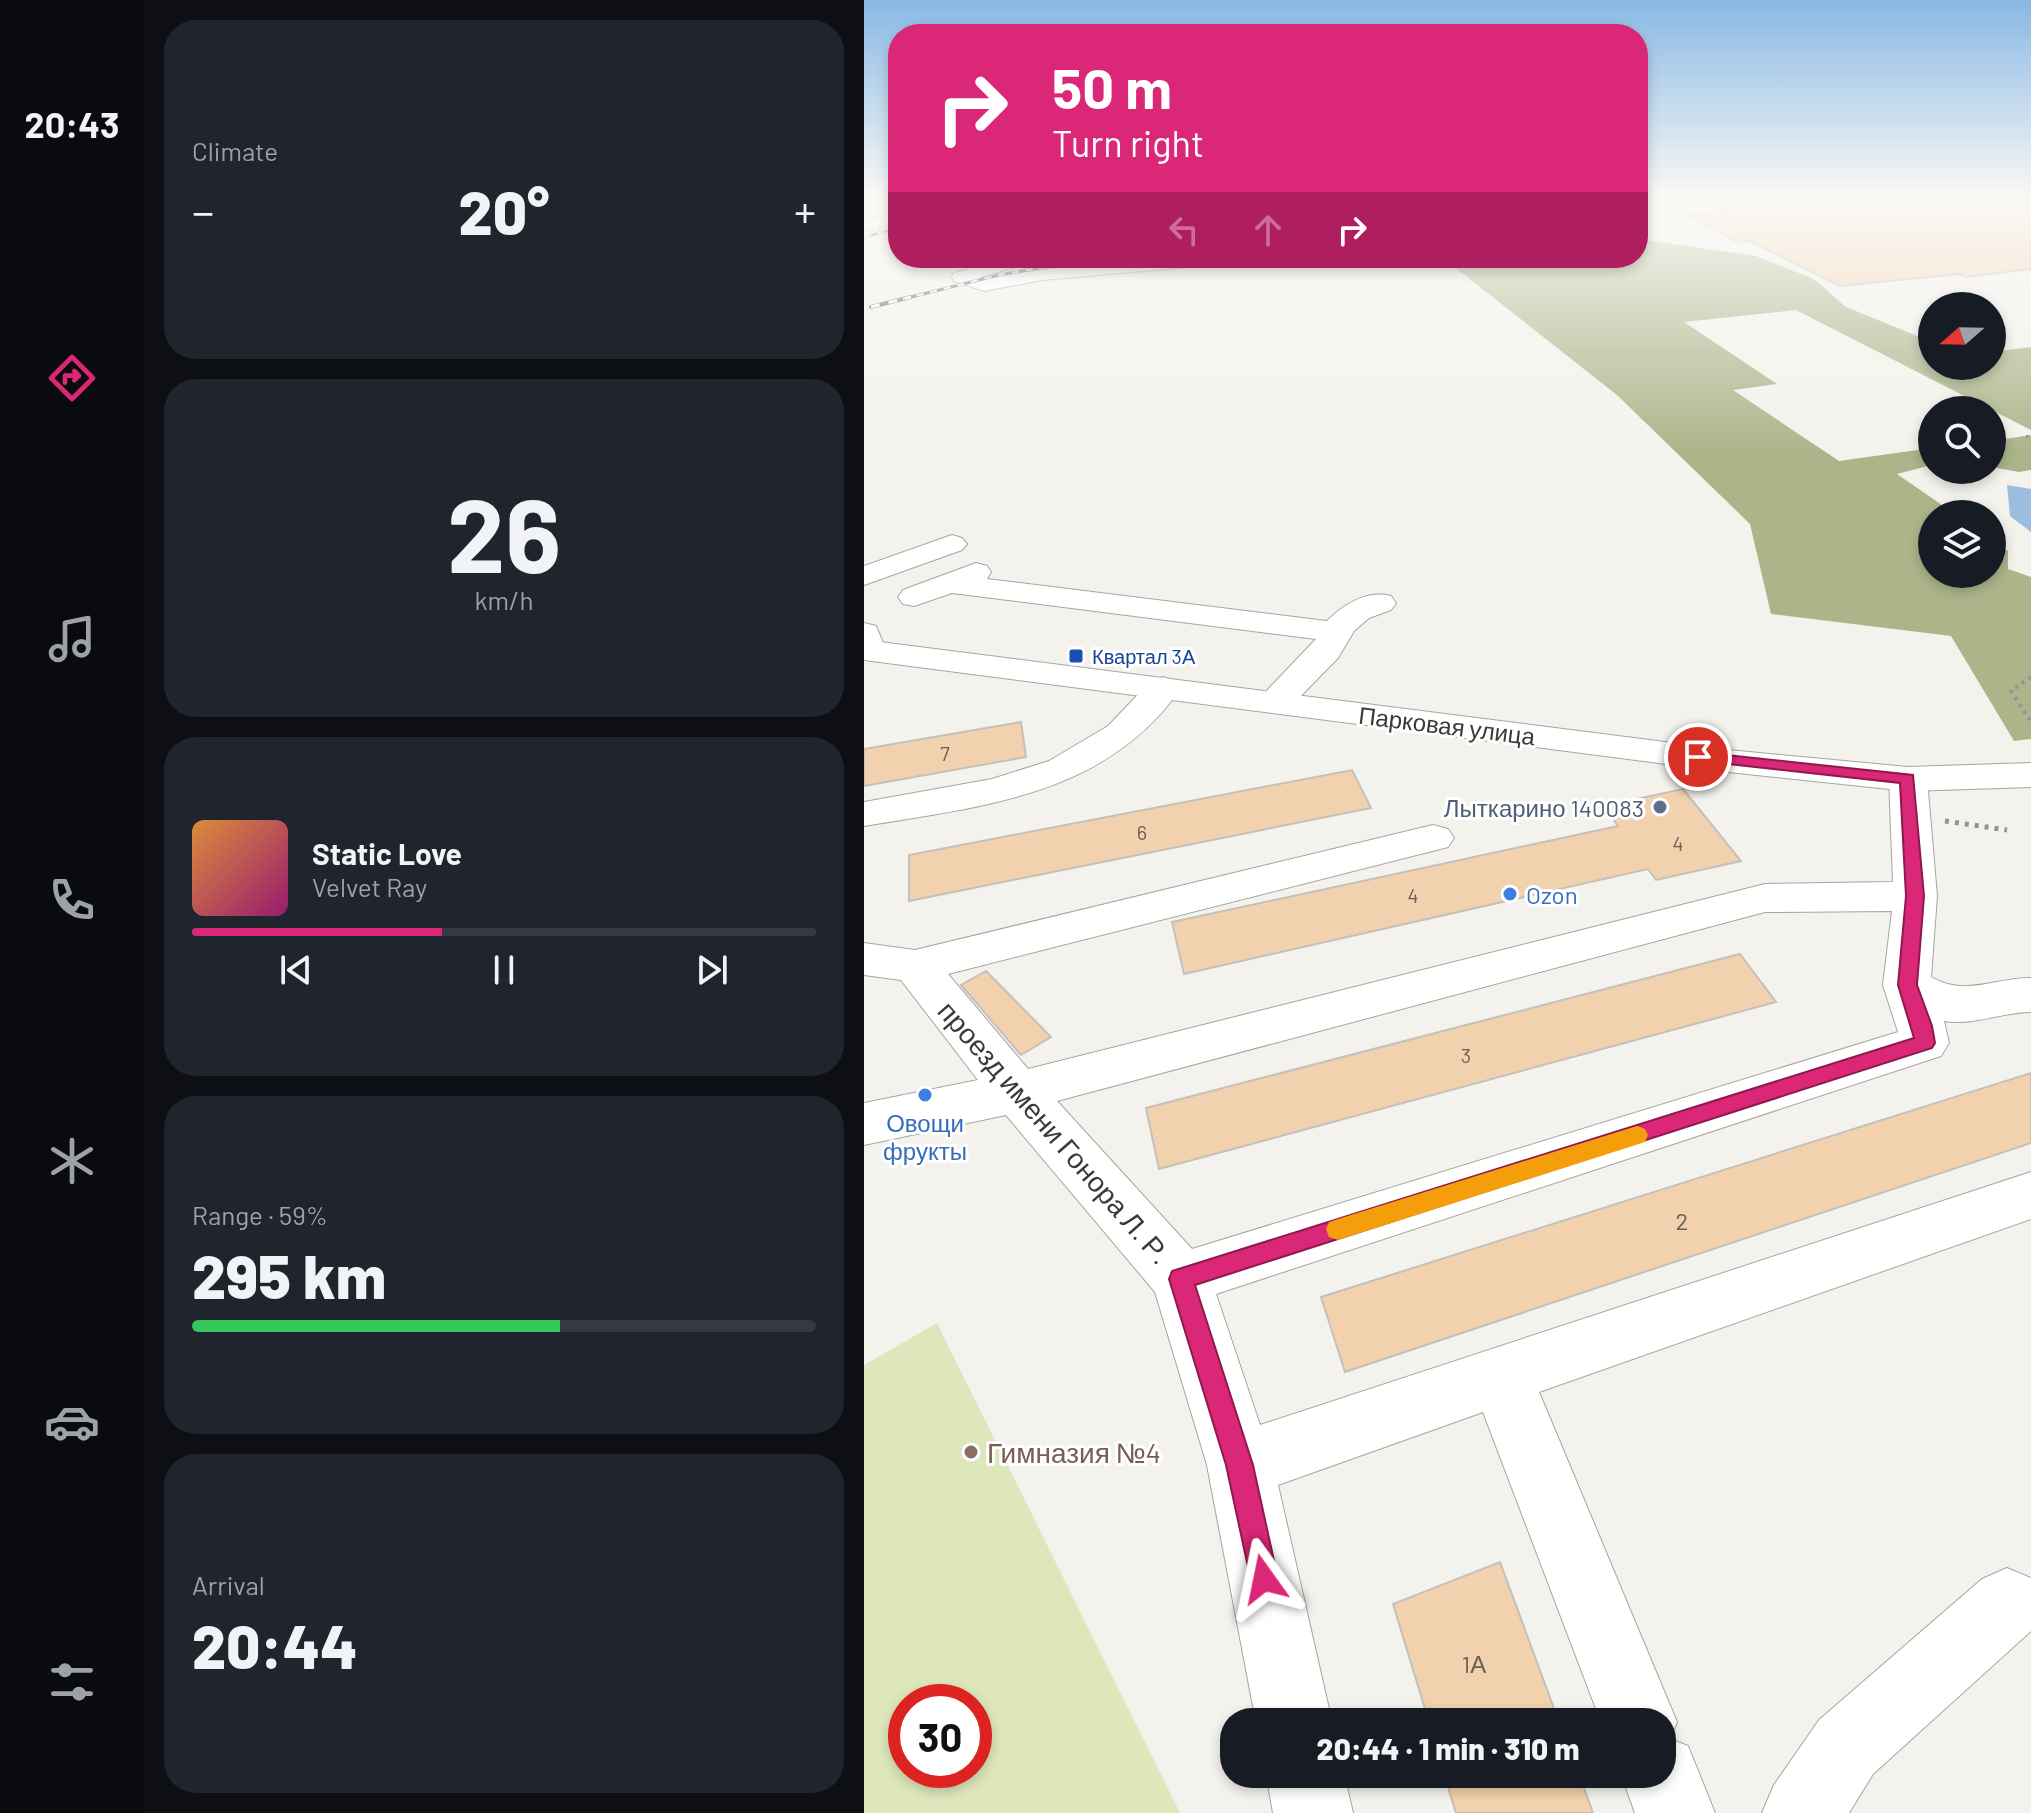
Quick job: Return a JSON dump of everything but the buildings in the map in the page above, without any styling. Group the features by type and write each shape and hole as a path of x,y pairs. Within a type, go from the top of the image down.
{"main road":[{"path":"971,281 984,285 1007,281"},
{"path":"864,576 952,544"},
{"path":"914,597 993,565"},
{"path":"948,583 1337,632"},
{"path":"1274,702 1326,651 1337,632 1358,611 1380,603"},
{"name":"Парковая улица","path":"866,644 1163,688 1728,761 1909,798 2031,775"},
{"path":"864,814 1024,785 1081,760 1121,733 1163,688"},
{"path":"1181,1279 1924,1043 1915,1005 1915,896 1909,798"},
{"path":"889,963 1433,838"},
{"path":"864,1124 1017,1092 1765,898 1915,896"},
{"name":"проезд имени Гонора Л. Р.","path":"889,963 1017,1092 1181,1279 1240,1465 1291,1708"},
{"path":"1915,1005 1936,1002 1960,1006 2007,995 2031,995"},
{"path":"1915,1005 1944,1030 2031,1017"},
{"path":"1240,1465 2031,1195"},
{"path":"1501,1376 1633,1708"},
{"path":"1802,1813 1846,1747 2007,1604"},
{"path":"1308,1788 1313,1813"},
{"path":"1665,1788 1675,1813"}],"path":[{"path":"2031,677 2011,691 2031,722"},
{"path":"1909,798 2007,830"}],"green space":[{"path":"1472,281 1816,281 1846,307 1918,336 1918,372 1796,310 1684,322 1777,384 1733,390 1839,461 1918,450 1918,469 1897,474 1935,500 1918,500 1918,588 2006,588 2006,550 2008,569 2031,577 2031,739 2014,741 1951,636 1771,614 1750,524 1617,395"},
{"path":"2031,347 2031,430 2006,417 2006,396 1964,396 1933,380 2006,380 2006,350"},
{"path":"2031,435 2031,470 2006,470 2006,439"},
{"path":"937,1323 1180,1813 864,1813 864,1365"}],"water":[{"path":"2007,485 2031,489 2031,532 2010,516"}],"railway":[{"path":"871,307 977,281"}],"slow traffic":[{"path":"1338,1229 1637,1135"}],"place":[{"name":"Квартал 3А","path":"1076,656"},
{"name":"Лыткарино 140083","path":"1660,807"},
{"name":"Ozon","path":"1510,894"},
{"name":"Овощи фрукты","path":"925,1095"},
{"name":"Гимназия №4","path":"971,1452"}],"route":[{"path":"1264,1579 1240,1465 1181,1279 1924,1043 1922,1026 1907,985 1915,896 1908,779 1698,757"}]}
